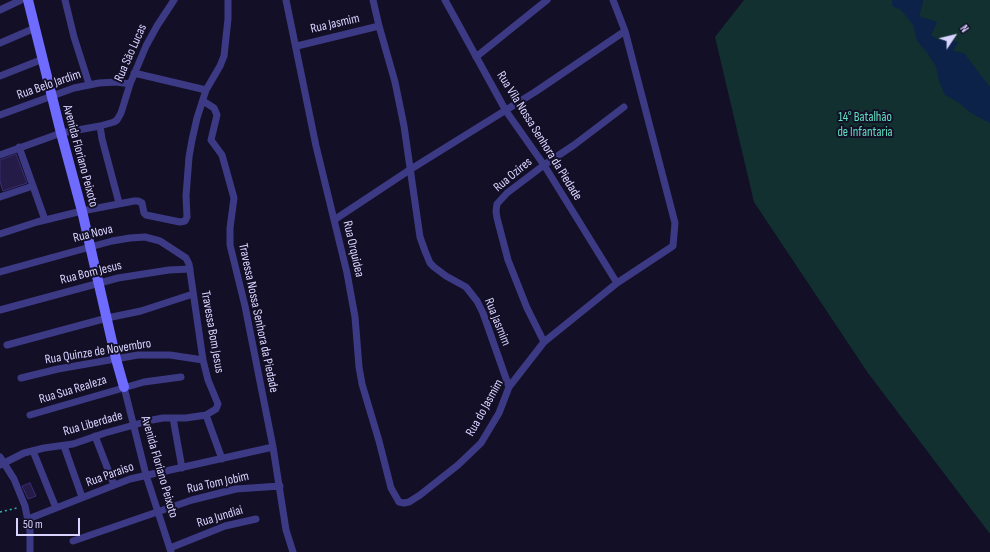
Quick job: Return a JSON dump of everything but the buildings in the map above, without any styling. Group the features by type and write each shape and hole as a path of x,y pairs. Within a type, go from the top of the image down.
{"street":[{"path":"0,10 21,0"},
{"name":"Avenida Floriano Peixoto","path":"28,0 60,133 82,211 89,247 108,318 116,359 133,425 146,475 170,550"},
{"path":"65,0 74,37 89,84"},
{"name":"Rua São Lucas","path":"100,126 117,120 134,73 157,26 174,0"},
{"path":"0,234 45,220 134,201 140,202 143,206 144,213 148,216 180,222 185,221 189,157 197,118 206,90 224,56 228,26 228,0"},
{"name":"Rua Orquidea","path":"286,0 297,46 316,146 356,317 359,366 362,384 380,441 388,477 394,496 399,502"},
{"name":"Rua Jasmim","path":"373,0 395,82 411,169 420,237 427,257 430,263 439,272 462,284 472,292 483,313 509,387"},
{"name":"Rua Vila Nossa Senhora da Piedade","path":"445,0 506,111 544,165 617,283"},
{"path":"476,57 547,0"},
{"path":"334,220 411,169 506,111 624,32 613,0"},
{"name":"Rua Jasmim","path":"297,46 379,26"},
{"path":"0,43 35,28"},
{"name":"Rua do Jasmim","path":"399,502 409,502 414,500 470,454 481,443 501,408 509,387 544,342 617,283 673,246 675,223 624,32"},
{"path":"0,76 43,59"},
{"path":"134,73 206,90"},
{"name":"Rua Belo Jardim","path":"0,115 89,84 117,82 130,84"},
{"name":"Travessa Nossa Senhora da Piedade","path":"203,101 214,108 217,115 211,140 222,154 234,198 230,228 230,245 245,306 273,447 286,530 293,552"},
{"name":"Rua Ozires","path":"544,342 518,288 508,260 496,211 497,204 507,193 624,107"},
{"path":"0,154 60,133 100,126 119,203"},
{"path":"19,147 45,220"},
{"path":"0,198 33,186"},
{"name":"Rua Nova","path":"0,272 89,247 130,238 153,238 188,260"},
{"name":"Travessa Bom Jesus","path":"188,260 203,360 208,380 217,401 217,407"},
{"name":"Rua Bom Jesus","path":"0,310 118,278 152,272 190,269"},
{"path":"7,345 108,318 141,311 193,294"},
{"name":"Rua Quinze de Novembro","path":"21,378 58,369 155,354 187,356 203,360"},
{"name":"Rua Sua Realeza","path":"30,415 124,387 144,382 181,377"},
{"name":"Rua Liberdade","path":"1,461 33,451 81,442 95,436 152,420 186,418 206,414 217,407"},
{"path":"206,414 222,459"},
{"path":"173,418 182,468"},
{"path":"95,436 114,484"},
{"path":"64,446 82,497"},
{"name":"Rua Paraiso","path":"28,519 114,484 146,475 273,447"},
{"path":"33,451 56,508"},
{"path":"1,461 14,479 24,506 30,531 30,552"},
{"name":"Rua Tom Jobim","path":"72,541 192,500 236,489 280,486"},
{"name":"Rua Jundiai","path":"170,550 225,526 256,519"}],"path":[{"path":"0,512 24,506"}],"green space":[{"name":"14° Batalhão de Infantaria","path":"744,0 990,0 990,534 868,373 754,202 715,37"}],"water":[{"path":"892,0 923,0 919,16 937,22 931,35 939,40 958,42 953,51 964,53 990,87 990,123 971,113 959,103 945,95 939,81 936,67 928,54 917,41 913,25 901,10 892,6"}]}
